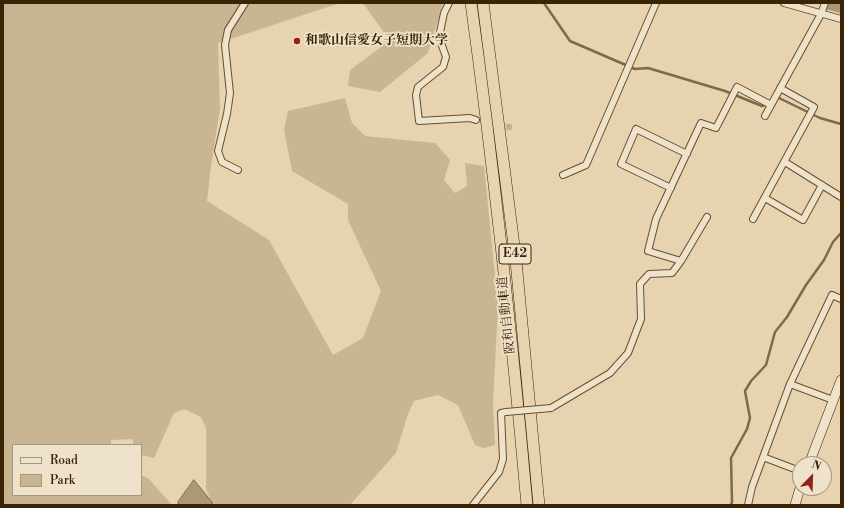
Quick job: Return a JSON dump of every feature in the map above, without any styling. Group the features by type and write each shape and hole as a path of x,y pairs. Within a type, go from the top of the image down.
{"highway":[{"name":"阪和自動車道","path":"471,3 489,140 502,256 527,505"},
{"name":"阪和自動車道","path":"483,3 516,261 539,505"}],"street":[{"path":"238,170 222,162 218,151 227,114 230,93 225,45 228,30 245,3"},
{"path":"449,3 444,13 439,37 446,57 443,67 418,87 416,95 419,121 470,118 476,120"},
{"path":"563,175 586,165 656,3"},
{"path":"784,3 823,9 841,19"},
{"path":"765,116 823,9"},
{"path":"681,261 648,251 656,219 701,123 716,128 737,87 771,105"},
{"path":"753,219 814,107 780,88"},
{"path":"671,188 621,164 636,129 687,154"},
{"path":"785,162 841,197"},
{"path":"765,198 803,220 822,185"},
{"path":"473,505 499,472 503,459 501,413 551,408 610,373 628,353 641,319 640,284 649,274 672,273 681,261 707,217"},
{"path":"748,505 752,487 790,384 832,295 841,299"},
{"path":"812,456 841,380"},
{"path":"790,384 833,400"},
{"path":"763,457 792,468"}],"green space":[{"path":"3,3 340,3 218,43 220,108 207,201 269,240 333,355 363,338 381,291 348,220 348,204 292,171 284,130 288,111 345,98 352,123 365,136 435,143 450,160 444,180 455,193 467,186 465,163 484,166 498,306 493,403 495,445 483,448 475,445 458,405 438,395 414,401 408,414 396,453 350,505 213,505 206,489 206,428 201,417 184,409 174,413 154,458 142,455 142,444 133,444 133,439 111,440 111,444 12,444 12,496 142,496 142,475 148,478 172,505 3,505"},
{"path":"363,3 443,3 428,53 380,92 348,86 350,70 381,47 388,38"}],"shaded area":[{"path":"194,480 212,502 212,505 178,505 178,502"}],"waterway":[{"path":"544,3 570,41 635,69 648,68 725,91 762,106 767,104"},
{"path":"830,3 841,6"},
{"path":"775,100 779,98 820,118 841,124"},
{"path":"731,505 731,458 747,429 750,418 745,391 751,381 766,365 775,332 787,317 806,285 824,260 833,242 841,233"}],"tunnel":[{"path":"497,125 514,128"}],"place":[{"name":"和歌山信愛女子短期大学","path":"297,41"}]}
